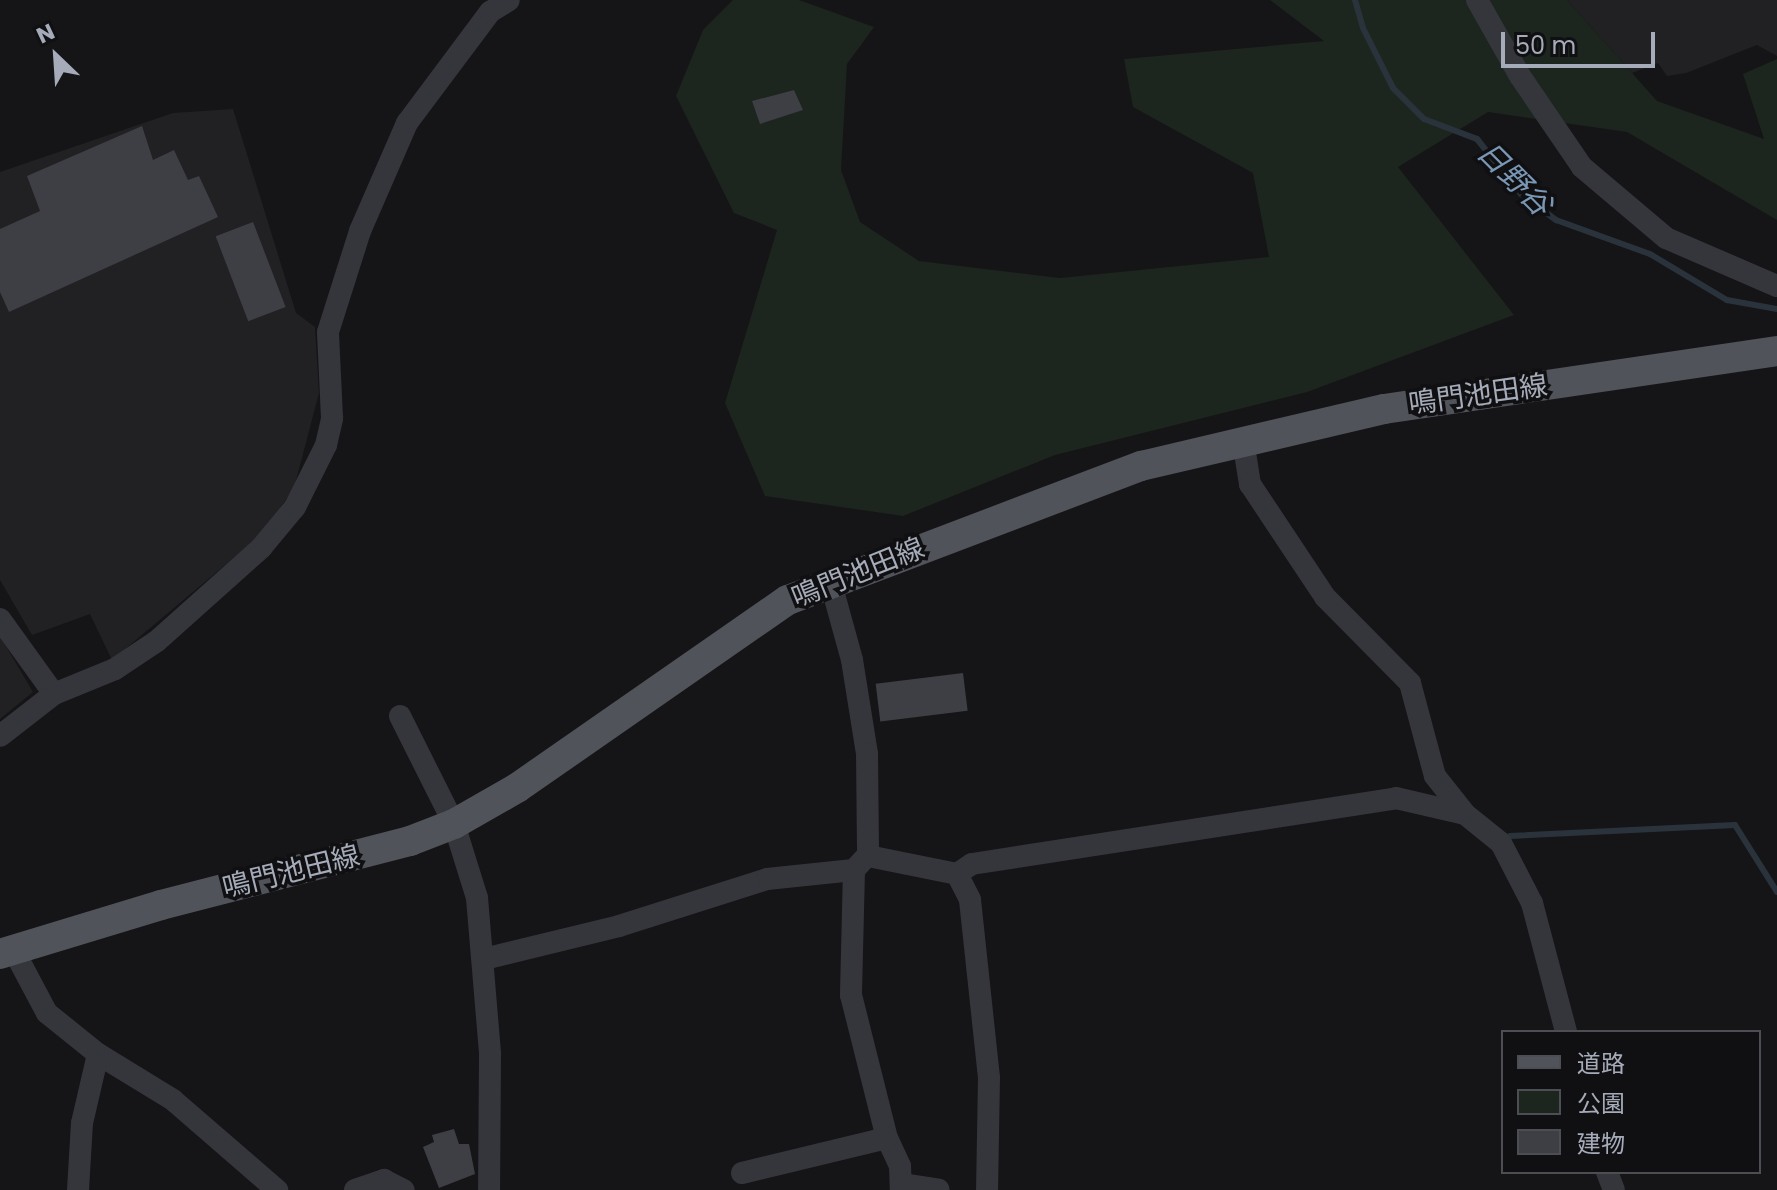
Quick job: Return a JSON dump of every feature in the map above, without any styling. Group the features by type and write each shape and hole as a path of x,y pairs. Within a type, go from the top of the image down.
{"main road":[{"name":"鳴門池田線","path":"7,952 161,905 410,841 454,824 517,788 736,633 830,580 1141,466 1384,409 1777,351"}],"street":[{"path":"0,736 54,694 115,669 157,641 261,548 295,507 326,445 332,418 328,332 360,231 407,123 490,12 509,0"},
{"path":"1477,0 1520,76 1582,167 1666,238 1777,286"},
{"path":"1243,440 1250,484 1325,597 1410,683 1435,776 1465,814 1501,843 1532,903 1565,1030"},
{"path":"830,580 852,660 867,754 851,995 902,1187 939,1190"},
{"path":"0,619 54,694"},
{"path":"400,716 468,856 484,959 490,1054 489,1190"},
{"path":"484,959 619,926 767,879 861,863 957,874 972,864 1396,798 1465,814"},
{"path":"957,874 970,900 989,1078 987,1190"},
{"path":"7,952 47,1013 98,1054 173,1100 277,1190"},
{"path":"78,1190 82,1123 98,1054"},
{"path":"742,1173 887,1138"},
{"path":"355,1190 384,1180 404,1190"}],"shaded area":[{"path":"1567,0 1777,0 1777,56 1757,45 1686,73 1667,76 1658,63 1632,73"},
{"path":"233,109 296,313 315,327 319,393 294,488 263,533 112,660 90,614 32,635 0,580 0,172 173,113"},
{"path":"0,636 33,692 0,719"}],"green space":[{"path":"733,0 799,0 874,27 847,64 841,170 860,222 919,261 1060,278 1269,257 1253,173 1133,107 1124,59 1324,41 1270,0 1567,0 1657,101 1764,139 1743,74 1777,59 1777,220 1627,132 1488,112 1398,167 1514,315 1307,392 1055,455 903,516 765,496 725,403 777,230 734,213 676,96 703,30"}],"building":[{"path":"794,90 803,110 760,124 752,101"},
{"path":"142,126 153,160 174,150 188,180 199,176 218,217 9,312 0,292 0,229 40,211 27,176"},
{"path":"253,222 286,307 248,321 216,236"},
{"path":"963,673 968,711 880,721 876,684"},
{"path":"454,1129 459,1144 469,1144 475,1174 439,1188 423,1147 434,1142 432,1135"}],"waterway":[{"name":"日野谷","path":"1355,0 1363,28 1393,88 1424,119 1477,139 1521,194 1556,220 1650,254 1727,300 1777,309"},
{"path":"1510,836 1735,825 1777,892"}]}
